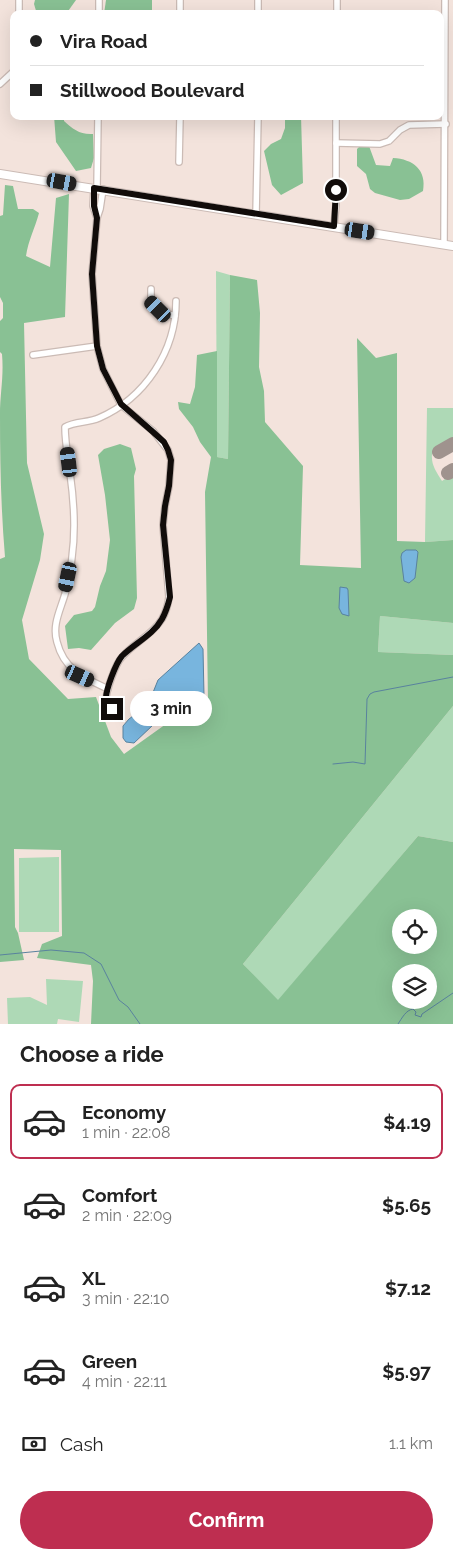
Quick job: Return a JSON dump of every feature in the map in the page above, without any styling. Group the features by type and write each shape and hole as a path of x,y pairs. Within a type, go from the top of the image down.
{"main road":[{"path":"0,174 98,188 453,246"}],"street":[{"path":"444,244 446,124 445,0"},
{"path":"0,84 10,75"},
{"path":"98,120 98,188 94,206 97,218 92,274 97,346 103,369 121,404 164,442 169,455 169,486 163,525 170,597 168,607 162,620 122,656 117,664 106,698 108,704 116,712"},
{"path":"179,162 180,120"},
{"path":"256,214 258,120"},
{"path":"334,226 336,205 336,120"},
{"path":"336,144 380,144 389,141 400,130 409,125 446,124"},
{"path":"151,289 151,302 165,313 175,316"},
{"path":"108,689 80,676 68,666 60,654 54,630 56,617 65,594 75,535 75,518 65,427 97,419 134,395 149,380 166,352 175,316 176,301"},
{"path":"33,355 97,346"}],"green space":[{"path":"35,0 76,0 69,10 36,10"},
{"path":"106,0 152,0 152,10 105,10"},
{"path":"54,120 64,120 74,129 84,134 93,134 94,158 91,168 76,171 56,142"},
{"path":"285,120 301,120 303,183 281,195 272,185 264,151 271,144 281,139 285,128"},
{"path":"360,146 369,146 376,165 390,166 393,158 412,163 421,172 423,177 423,191 409,199 400,200 375,193 370,189 366,174 357,166 357,149"},
{"path":"5,185 13,186 18,209 33,209 39,213 26,256 50,267 56,198 69,194 65,317 24,323 27,463 44,534 40,560 22,620 29,659 68,699 96,697 111,737 124,754 166,724 208,703 205,492 211,457 200,442 193,427 179,409 178,402 190,404 195,387 197,355 217,351 217,457 228,459 230,275 257,280 260,313 259,367 264,391 265,422 303,466 300,565 361,568 357,338 376,358 397,353 397,541 453,540 453,623 380,616 378,652 453,655 453,706 243,964 278,1000 418,836 453,842 453,1024 91,1024 93,981 91,965 37,958 42,944 62,936 61,850 14,849 15,927 24,960 0,962 0,559 5,557 0,433 3,370 2,354 0,352 0,321 3,318 3,303 0,297 0,216 3,215"},
{"path":"216,271 230,275 228,459 217,457"},
{"path":"427,408 453,408 453,440 432,454 432,461 442,481 453,474 453,540 425,542"},
{"path":"120,444 131,448 136,469 134,476 137,598 134,609 115,623 91,650 68,649 65,626 74,615 92,611 95,607 106,571 110,540 98,455 104,449"},
{"path":"380,616 453,623 453,655 378,652"},
{"path":"453,706 453,842 418,836 278,1001 243,964"},
{"path":"59,857 59,932 19,932 19,858"},
{"path":"46,979 83,981 79,1022 58,1019 57,1024 8,1024 7,998 30,997 47,1005"}],"water":[{"path":"406,550 416,550 418,552 415,578 409,583 404,581 401,557 402,553"},
{"path":"340,587 347,588 348,590 349,616 342,614 339,608"},
{"path":"199,643 203,649 204,696 199,703 161,713 153,725 134,743 126,742 123,738 123,726 129,719 148,705 158,680"}],"waterway":[{"path":"333,764 353,762 365,764 367,699 370,694 453,677"},
{"path":"0,955 51,950 84,953 101,964 119,1000 128,1007 140,1024"},
{"path":"398,1024 408,1011 413,1009 416,1012 415,1015 421,1017 422,1014 453,993"}],"taxiway":[{"path":"439,452 453,444"},
{"path":"448,473 453,470"}],"route":[{"path":"112,709 106,698 117,664 122,656 162,620 168,607 170,597 163,525 171,460 164,442 121,404 103,369 97,346 92,274 97,218 94,206 94,188 334,226 336,190"}]}
